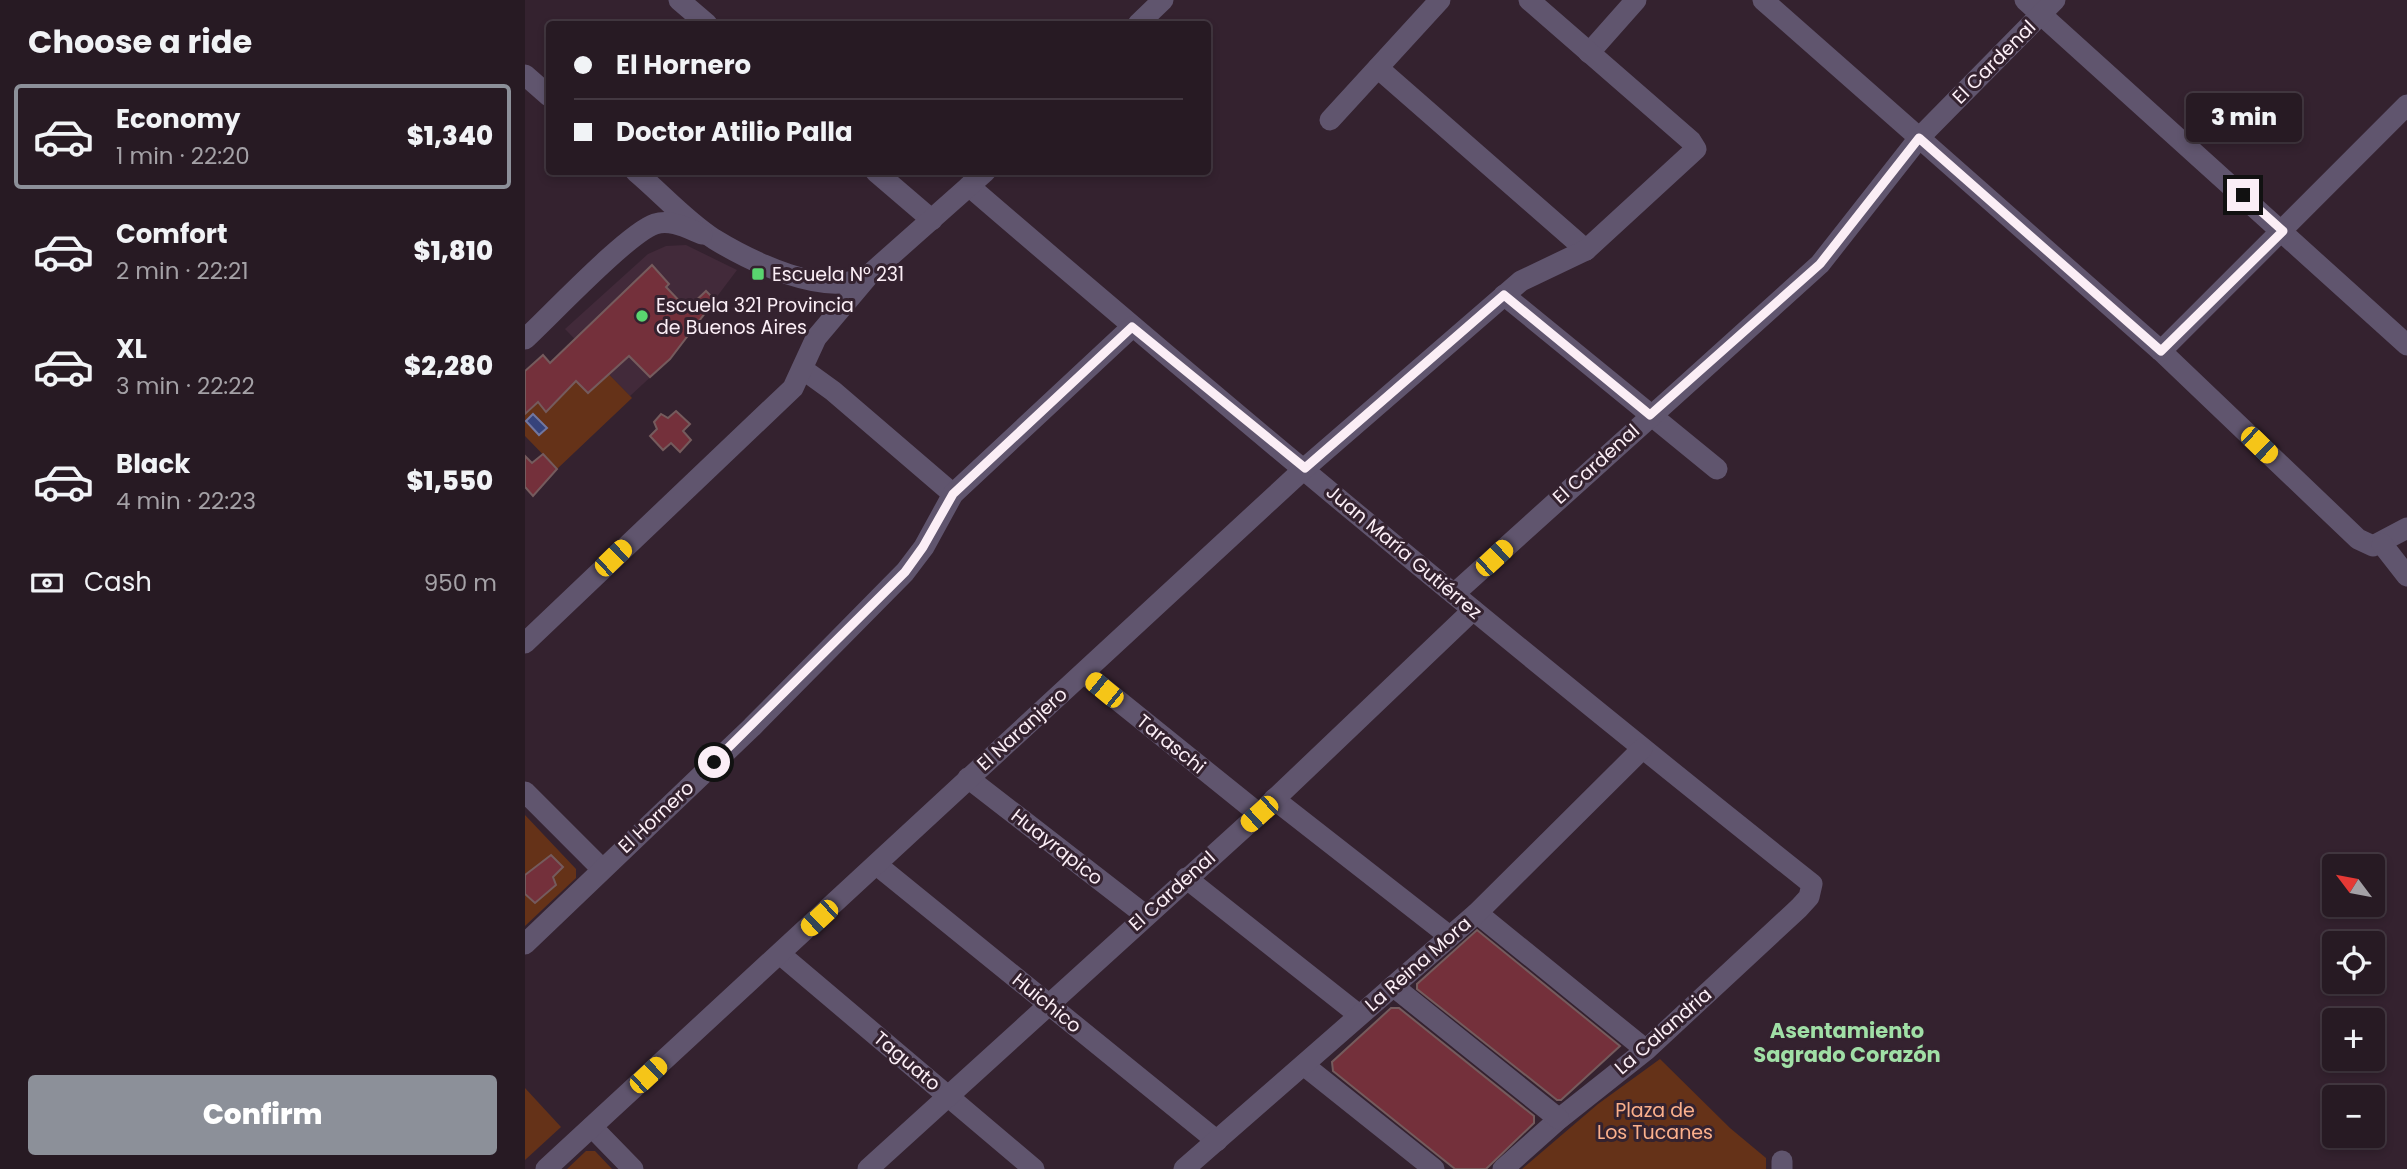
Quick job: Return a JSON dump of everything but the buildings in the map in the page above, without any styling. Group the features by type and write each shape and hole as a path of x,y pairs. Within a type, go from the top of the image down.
{"street":[{"path":"679,0 704,21"},
{"path":"1140,21 1163,0"},
{"path":"1330,120 1440,0"},
{"path":"1529,0 1589,53 1636,0"},
{"path":"1763,0 2161,351 2358,539 2373,546 2382,544 2407,528"},
{"path":"2025,0 2048,7 2407,345"},
{"name":"El Cardenal","path":"1454,594 1820,264 1919,138 2048,7"},
{"name":"El Naranjero","path":"546,1169 1305,468 1521,281 1586,250 1696,149 1692,141 1589,53"},
{"path":"1378,68 1586,250"},
{"path":"525,75 546,93"},
{"path":"2161,351 2283,231 2339,170 2407,105"},
{"path":"640,175 713,238"},
{"path":"880,175 932,220"},
{"path":"525,643 793,388 804,370 817,338 870,274 977,179"},
{"name":"Juan María Gutiérrez","path":"977,179 1132,327 1642,749 1812,884"},
{"path":"525,339 629,242 653,224 669,222 814,282 838,286 854,283 870,274"},
{"path":"1504,295 1717,468"},
{"name":"El Hornero","path":"525,944 601,868 752,727 905,572 923,547 953,494 1132,327"},
{"path":"804,370 834,391 953,494"},
{"path":"2382,544 2407,576"},
{"name":"El Cardenal","path":"868,1169 1259,814 1473,610"},
{"name":"Taraschi","path":"1084,673 1259,814"},
{"name":"La Reina Mora","path":"1188,1167 1476,913 1642,749"},
{"name":"Huayrapico","path":"968,778 1145,915"},
{"path":"525,792 601,868"},
{"path":"1274,799 1448,935"},
{"name":"Huichico","path":"877,865 1217,1141"},
{"path":"1186,878 1359,1015"},
{"name":"La Calandria","path":"1503,1169 1559,1119 1646,1050 1799,908 1809,897 1812,884"},
{"path":"1476,913 1646,1050"},
{"name":"Taguato","path":"781,954 1034,1169"},
{"path":"1393,986 1559,1119"},
{"path":"1305,1066 1434,1169"},
{"path":"592,1127 633,1169"}],"shaded area":[{"name":"Escuela 321 Provincia de Buenos Aires","path":"686,245 737,270 670,359 630,396 565,329 648,254 666,246"}],"green space":[{"path":"592,357 632,398 557,469 525,436 525,387 546,411 557,401 554,397 573,378 588,393 603,378"},
{"path":"525,815 576,869 576,878 525,926"},
{"name":"Plaza de Los Tucanes","path":"1660,1059 1730,1128 1766,1158 1766,1169 1522,1169 1598,1104"},
{"path":"525,1088 561,1127 525,1160"},
{"path":"586,1151 595,1151 612,1169 567,1169"}],"water":[{"path":"533,414 547,428 539,435 526,421"}],"place":[{"name":"Escuela N° 231","path":"758,274"},
{"name":"Escuela 321 Provincia de Buenos Aires","path":"642,316"}],"district":[{"name":"Asentamiento Sagrado Corazón","path":"1847,1042"}],"route":[{"path":"714,762 905,572 923,547 953,494 1132,327 1305,468 1504,295 1650,415 1820,264 1919,138 2161,351 2283,231 2243,195"}]}
